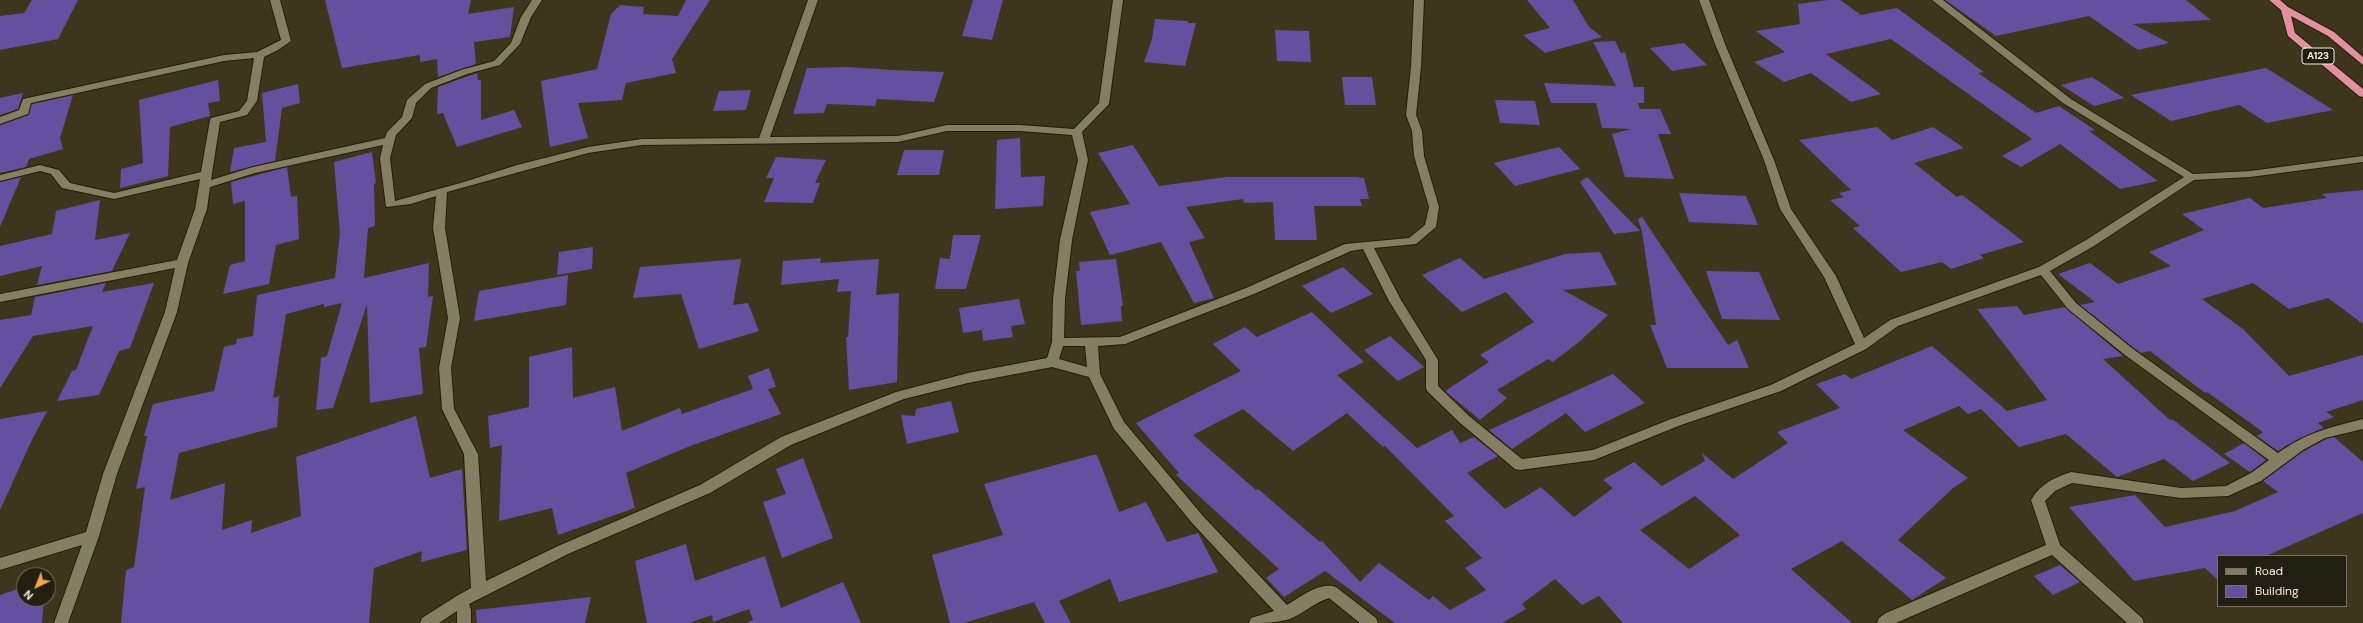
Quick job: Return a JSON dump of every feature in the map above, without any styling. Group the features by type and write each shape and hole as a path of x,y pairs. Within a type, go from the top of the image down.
{"highway":[{"name":"A123","path":"2274,0 2285,9 2331,34 2363,62"},
{"name":"A123","path":"2285,9 2291,34 2363,94"}],"street":[{"path":"0,121 24,112 27,102 224,58 259,55 275,48 286,40 275,0"},
{"path":"537,0 526,17 515,44 497,63 464,72 428,86 412,102 407,118 391,134 385,158 390,205 411,202 442,190 466,185 521,167 588,150 642,142 763,142 898,139 947,128 1020,128 1077,132"},
{"path":"763,142 813,0"},
{"path":"1077,132 1104,104 1109,56 1118,0"},
{"path":"1058,342 1121,341 1250,291 1323,257 1349,247 1412,241 1430,227 1434,207 1419,156 1417,131 1411,115 1416,67 1419,0"},
{"path":"1704,0 1720,44 1769,160 1786,209 1830,276 1862,346"},
{"path":"1937,0 2067,101 2191,177"},
{"path":"61,623 92,536 110,474 171,312 182,263 201,209 215,120 243,113 252,101 259,55"},
{"path":"1052,362 1058,342 1059,299 1066,240 1083,160 1077,132"},
{"path":"0,178 40,168 55,172 66,186 114,196 253,170 390,140"},
{"path":"1368,245 1395,301 1432,360 1432,388 1464,418 1520,465 1594,455 1676,422 1776,388 1862,346 1894,323 2044,270 2090,243 2191,177 2250,174 2363,159"},
{"path":"442,190 439,228 454,318 445,368 448,409 471,454 479,592"},
{"path":"0,298 182,263"},
{"path":"2044,270 2072,306 2129,352 2278,460"},
{"path":"1091,342 1094,374 1119,424 1198,520 1286,614"},
{"path":"427,623 460,601 563,550 705,489 786,441 901,395 968,378 1052,362 1094,374"},
{"path":"2137,623 2054,548 2038,500 2050,487 2071,477 2181,492 2228,491 2256,477 2298,446 2322,434 2363,424"},
{"path":"0,564 92,536"},
{"path":"1884,623 1891,618 2054,548"},
{"path":"1256,623 1286,614 1312,597 1331,591 1370,623"},
{"path":"460,601 464,610 464,623"}],"building":[{"path":"32,0 78,0 58,39 0,50 0,16 24,13"},
{"path":"325,0 471,0 468,14 514,7 510,37 474,42 476,64 438,77 437,59 420,62 420,55 342,68"},
{"path":"686,0 710,0 672,59 676,73 626,83 622,100 578,103 588,138 550,147 541,81 597,69 611,14 620,5 644,7 643,14 678,16"},
{"path":"973,0 1003,0 992,40 962,36"},
{"path":"1527,0 1573,0 1589,27 1602,37 1545,53 1523,35 1550,28"},
{"path":"1840,0 1861,15 1897,8 1984,72 1978,73 2036,113 2059,106 2095,130 2089,131 2158,181 2120,189 2060,144 2021,167 2002,156 2032,139 1891,39 1826,54 1881,94 1851,102 1811,73 1784,82 1754,62 1785,52 1756,31 1800,24 1798,4"},
{"path":"1945,0 2186,0 2211,20 2133,24 2169,43 2138,50 2089,16 1996,36"},
{"path":"1155,19 1188,21 1188,23 1196,23 1185,66 1144,62 1152,39"},
{"path":"1275,30 1309,31 1311,62 1277,61"},
{"path":"1615,41 1621,53 1625,52 1634,87 1644,87 1644,103 1638,103 1640,109 1660,109 1671,134 1658,134 1674,179 1625,177 1612,134 1631,129 1602,128 1596,103 1551,103 1544,83 1616,86 1593,42"},
{"path":"1684,43 1707,65 1672,71 1650,48"},
{"path":"848,67 944,72 934,102 877,99 875,106 827,104 824,113 793,114 807,68"},
{"path":"2266,68 2333,110 2267,123 2239,105 2171,121 2131,95"},
{"path":"477,73 478,80 481,80 481,120 514,110 522,127 457,147 443,113 437,114 438,87"},
{"path":"1342,77 1372,77 1376,105 1345,105"},
{"path":"2092,77 2124,98 2094,106 2061,85"},
{"path":"218,80 220,101 208,103 210,116 170,127 168,176 120,188 121,169 143,163 139,100"},
{"path":"298,84 300,103 282,108 275,161 230,172 234,148 266,142 262,93"},
{"path":"751,90 746,110 713,111 719,91"},
{"path":"23,93 18,109 0,115 0,98"},
{"path":"73,95 60,138 63,149 29,159 26,167 0,173 0,125 28,115 32,104"},
{"path":"1495,100 1535,101 1540,125 1500,123"},
{"path":"1877,127 1892,140 1933,127 1964,148 1914,163 1957,197 1962,195 2024,242 1980,255 1984,258 1951,269 1942,262 1901,272 1853,228 1860,226 1830,200 1844,197 1839,193 1851,190 1799,140"},
{"path":"1020,138 1021,177 1045,176 1043,206 995,209 997,140"},
{"path":"1133,145 1159,186 1227,177 1355,177 1364,178 1369,199 1360,199 1362,206 1314,206 1317,240 1275,240 1273,202 1244,203 1243,199 1186,207 1205,238 1189,242 1214,298 1194,303 1161,242 1110,255 1090,212 1130,204 1098,153"},
{"path":"1559,147 1580,169 1515,186 1494,163"},
{"path":"904,150 944,150 939,175 897,175"},
{"path":"372,152 376,183 374,184 375,226 368,228 364,278 429,263 428,297 433,296 426,347 419,348 423,394 370,403 367,304 333,408 316,410 321,358 327,356 342,303 324,307 324,304 286,314 273,398 279,396 277,427 179,453 170,500 225,483 222,530 252,520 251,533 301,516 296,457 416,416 430,478 462,469 467,550 421,562 422,551 374,568 369,623 121,623 126,570 134,567 145,487 136,489 147,436 144,436 153,404 214,391 224,347 236,344 237,339 253,336 257,295 335,278 340,233 334,162"},
{"path":"776,157 826,160 815,183 820,183 813,203 764,202 774,178 766,178"},
{"path":"287,167 291,197 297,196 299,239 276,245 269,284 223,294 230,265 245,261 245,201 233,204 231,182"},
{"path":"21,177 0,227 0,182"},
{"path":"1587,177 1640,231 1614,234 1580,182"},
{"path":"2363,190 2363,324 2328,298 2289,309 2253,283 2202,299 2243,329 2289,376 2363,355 2363,400 2326,412 2334,417 2318,423 2324,428 2298,439 2278,451 2257,436 2263,432 2207,392 2205,393 2150,351 2141,353 2080,305 2095,302 2058,274 2090,263 2118,284 2171,266 2149,252 2204,230 2182,214 2250,198 2263,208 2327,198 2322,194"},
{"path":"1679,193 1746,196 1758,225 1689,222"},
{"path":"100,200 95,240 130,233 112,271 37,285 42,266 0,276 0,246 52,234 56,211"},
{"path":"1642,217 1728,345 1737,340 1749,368 1667,368 1650,325 1656,325 1642,232 1638,219"},
{"path":"953,235 981,235 966,289 935,289 940,258 950,259"},
{"path":"593,247 592,269 557,275 559,252"},
{"path":"1600,252 1617,285 1563,290 1608,315 1579,342 1553,362 1548,359 1497,390 1507,398 1480,420 1445,391 1489,362 1480,355 1534,322 1506,292 1462,312 1422,275 1460,258 1484,279 1565,254"},
{"path":"821,258 820,263 879,259 876,295 899,293 897,382 849,390 846,337 848,337 851,291 837,292 839,279 781,285 783,261"},
{"path":"741,259 733,305 748,303 759,331 699,349 681,294 633,298 640,267"},
{"path":"1116,259 1123,306 1121,306 1122,321 1081,325 1076,271 1080,271 1079,262"},
{"path":"1343,267 1373,294 1331,313 1302,286"},
{"path":"1706,271 1759,272 1780,320 1722,319"},
{"path":"568,275 566,305 474,321 479,291"},
{"path":"106,283 102,292 154,283 130,348 119,351 99,395 57,401 72,371 76,370 93,326 33,336 0,388 0,320 31,315 35,297"},
{"path":"1019,299 1025,324 1011,326 1013,337 983,341 982,330 963,333 959,308"},
{"path":"2017,306 2024,315 2065,307 2123,356 2103,359 2170,420 2172,419 2230,463 2193,481 2164,459 2117,477 2066,434 2019,447 1981,409 1968,414 1959,406 1903,430 1968,478 1953,488 1898,540 1946,578 1912,600 1842,541 1791,569 1852,623 1623,623 1599,596 1582,605 1555,579 1522,604 1526,609 1502,623 1395,623 1325,571 1284,597 1266,578 1279,569 1176,475 1179,473 1136,423 1241,371 1213,344 1245,327 1257,337 1312,312 1364,362 1337,375 1417,448 1452,430 1460,443 1474,437 1498,456 1467,473 1505,509 1541,487 1574,517 1613,488 1603,480 1634,462 1662,486 1705,461 1702,453 1733,479 1788,443 1777,432 1840,408 1816,384 1845,374 1851,379 1932,346 2007,411 2047,400 1977,309","holes":["1243,409 1293,451 1347,413 1383,447 1385,446 1454,516 1445,521 1482,558 1465,568 1486,590 1450,610 1433,596 1429,600 1379,563 1360,582 1322,541 1320,542 1258,489 1256,490 1193,435","1695,496 1740,535 1689,569 1640,530"]},
{"path":"1390,336 1424,367 1398,381 1364,350"},
{"path":"572,347 573,398 615,387 622,431 680,408 682,414 753,389 748,376 769,368 776,387 768,389 781,414 690,446 626,473 635,508 558,535 552,508 499,521 502,445 490,448 488,416 529,407 529,357"},
{"path":"1613,374 1645,403 1585,432 1566,413 1512,449 1489,430"},
{"path":"951,401 959,432 907,444 901,415 915,416 916,409"},
{"path":"47,411 31,442 0,510 0,419"},
{"path":"2334,437 2363,462 2363,513 2268,555 2217,555 2217,579 2205,568 2134,581 2069,507 2135,495 2165,527 2235,511 2278,492 2263,481 2304,451 2326,439"},
{"path":"2244,443 2266,460 2250,472 2224,454"},
{"path":"1097,455 1119,512 1146,502 1167,542 1198,533 1218,572 1119,602 1110,579 1059,601 1071,623 1045,623 1034,602 964,623 950,623 932,555 1003,535 984,484"},
{"path":"803,458 833,538 782,558 763,502 786,494 776,469"},
{"path":"686,544 695,581 765,556 781,608 843,582 861,623 746,623 753,620 749,609 713,622 712,615 689,623 647,623 635,561"},
{"path":"2060,565 2080,582 2053,595 2034,576"},
{"path":"16,590 16,607 43,607 42,623 0,623 0,595"},
{"path":"591,597 585,623 477,623 476,610"}]}
